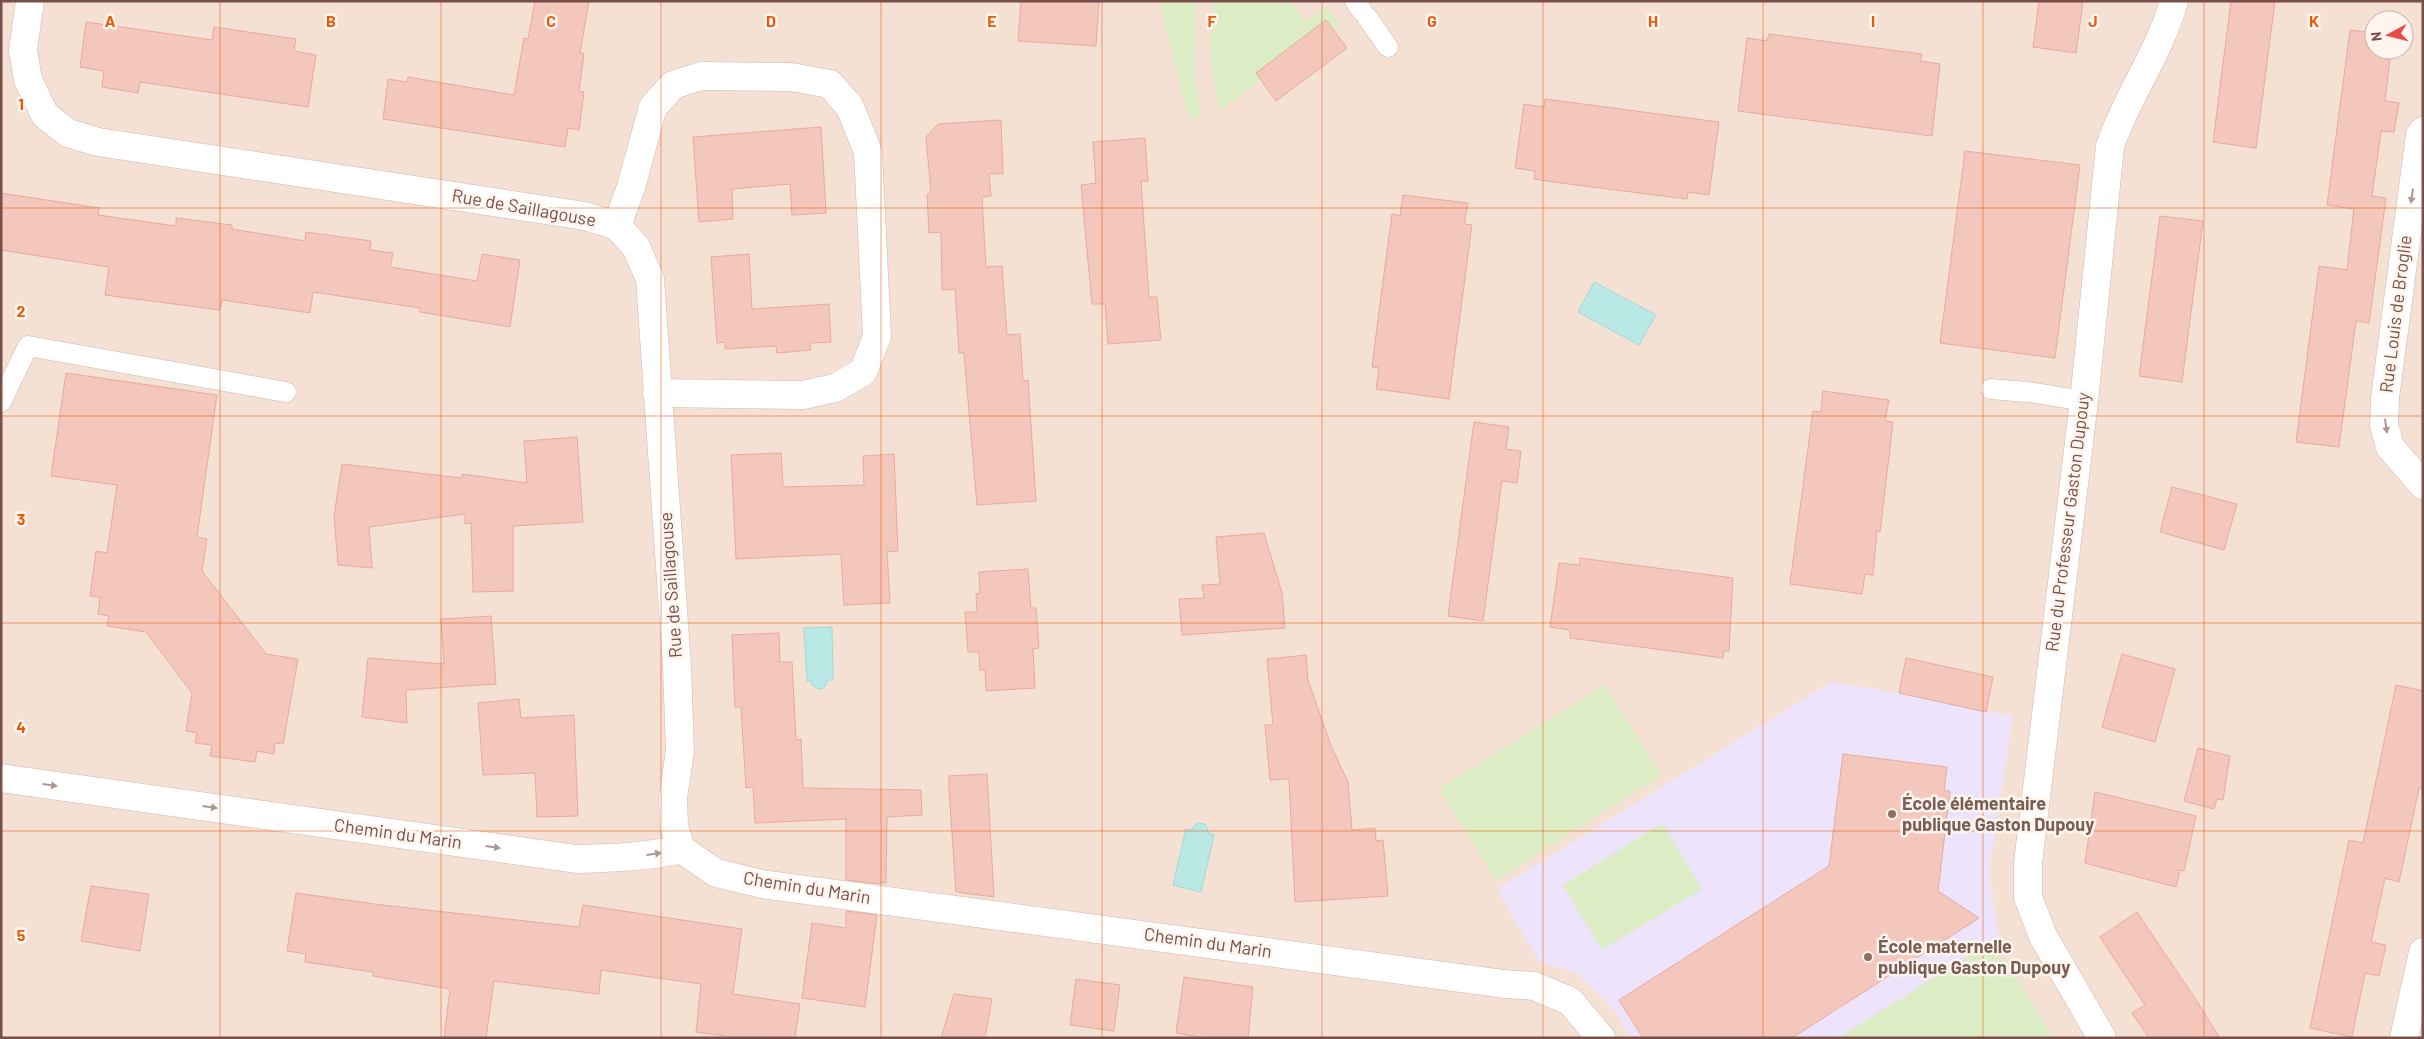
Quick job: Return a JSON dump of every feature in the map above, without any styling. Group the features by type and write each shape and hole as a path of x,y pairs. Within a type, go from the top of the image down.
{"street":[{"name":"Rue de Saillagouse","path":"30,1 22,50 28,80 45,115 68,133 98,142 585,216 617,226 636,247 650,279 677,667 680,751 673,798 674,826 681,849"},
{"name":"Rue du Professeur Gaston Dupouy","path":"2102,1038 2043,936 2028,897 2028,863 2034,796 2084,401 2110,146 2120,118 2167,26 2174,1"},
{"path":"617,226 631,187 653,107 673,85 700,76 791,76 830,84 850,107 868,152 877,336 863,372 835,388 803,395 657,393"},
{"name":"Rue Louis de Broglie","path":"2423,131 2420,134 2405,244 2385,398 2384,425 2390,447 2423,485"},
{"name":"Chemin du Marin","path":"1,778 577,859 617,858 658,854 681,849 716,873 762,884 1504,984 1534,986 1570,1001 1601,1038"},
{"path":"2404,1038 2423,952"}],"lane":[{"path":"1361,10 1388,47"},
{"path":"1,402 28,346 286,392"},
{"path":"1991,389 2031,392 2084,401"}],"shaded area":[{"path":"1,1 2423,1 2423,1038 1,1038"},
{"path":"1831,682 1899,693 2013,716 1989,871 1999,937 1838,1038 1631,1038 1610,1005 1576,973 1539,962 1497,889"}],"green space":[{"path":"1159,1 1195,1 1194,73 1201,117 1189,120"},
{"path":"1212,1 1290,1 1305,22 1326,6 1340,26 1333,30 1326,20 1256,73 1261,80 1219,111 1211,60"},
{"path":"1604,685 1662,775 1496,880 1439,789"},
{"path":"1662,823 1702,889 1602,950 1563,885"},
{"path":"1979,950 2006,960 2053,1038 1838,1038"}],"water":[{"path":"1594,282 1656,315 1639,345 1578,312"},
{"path":"832,627 833,680 828,680 824,688 819,689 812,685 811,681 807,681 804,628"},
{"path":"1197,823 1205,824 1209,833 1214,835 1201,892 1173,885 1186,829 1191,830"}],"building":[{"path":"535,1 589,1 580,53 584,54 579,91 584,92 579,130 568,128 565,147 383,119 388,79 407,82 408,77 514,95 524,38 528,39"},
{"path":"1021,1 1099,1 1096,46 1018,41"},
{"path":"2039,1 2083,1 2076,53 2033,47"},
{"path":"2231,1 2275,1 2256,148 2213,142"},
{"path":"1326,20 1347,48 1276,101 1256,73"},
{"path":"86,22 212,40 214,27 296,39 294,51 316,55 308,107 140,82 138,93 102,87 104,71 80,67"},
{"path":"2350,30 2364,32 2364,60 2390,60 2385,101 2399,103 2394,132 2381,131 2372,196 2386,198 2369,323 2356,321 2339,447 2296,442 2319,266 2347,270 2354,209 2327,205"},
{"path":"1769,34 1922,54 1920,61 1940,64 1932,136 1738,111 1747,38 1767,41"},
{"path":"1545,99 1719,122 1709,195 1688,192 1687,199 1553,182 1534,179 1535,171 1515,168 1524,104 1544,107"},
{"path":"1001,120 1003,174 989,174 991,196 982,197 986,267 1002,266 1007,335 1020,334 1023,381 1028,380 1036,501 977,505 964,353 959,353 955,289 942,290 941,232 929,233 927,194 931,193 926,137 938,124"},
{"path":"821,127 826,213 792,215 790,184 732,189 733,219 699,222 693,137"},
{"path":"1145,138 1148,181 1141,181 1149,297 1157,297 1161,340 1108,344 1105,304 1092,304 1081,185 1096,183 1093,142"},
{"path":"1965,151 2080,165 2055,358 1940,343"},
{"path":"1,193 99,208 98,215 176,226 176,218 232,225 232,229 305,241 306,232 371,241 370,250 393,253 390,267 477,281 482,254 520,260 510,327 420,312 420,308 313,292 310,313 222,300 220,310 105,295 109,267 1,250"},
{"path":"1403,195 1468,203 1464,224 1472,225 1449,399 1376,389 1379,368 1372,367 1392,214 1400,216"},
{"path":"2160,216 2203,221 2182,382 2139,376"},
{"path":"749,254 752,309 829,304 831,342 810,343 811,350 777,353 776,346 725,349 725,342 717,343 711,257"},
{"path":"66,373 217,395 197,537 207,539 202,571 266,654 298,659 283,744 275,743 274,754 257,751 255,762 210,756 212,745 195,743 197,733 186,731 192,693 146,632 107,626 109,616 98,614 100,597 90,596 96,551 107,553 117,485 51,476"},
{"path":"1823,391 1889,400 1885,421 1893,422 1880,532 1877,530 1873,575 1865,574 1862,594 1790,584 1813,411 1821,412"},
{"path":"1474,422 1509,427 1506,449 1521,451 1517,483 1502,481 1483,621 1448,616"},
{"path":"577,437 583,522 513,526 513,591 473,592 471,523 465,524 465,514 369,527 372,568 338,565 334,516 342,464 462,478 462,474 527,483 524,441"},
{"path":"781,453 783,487 864,485 863,456 894,454 898,551 887,552 890,603 844,605 841,554 736,559 731,455"},
{"path":"2172,487 2237,504 2224,550 2160,532"},
{"path":"1264,533 1282,593 1285,628 1182,635 1179,599 1204,598 1202,585 1220,584 1216,537"},
{"path":"1580,558 1733,578 1729,651 1724,651 1723,658 1570,638 1570,630 1550,627 1559,563 1580,565"},
{"path":"1028,569 1031,608 1036,608 1039,648 1033,649 1035,688 986,691 985,670 980,670 979,652 968,652 965,612 977,612 976,594 980,593 979,572"},
{"path":"491,616 496,684 406,690 407,723 362,717 368,658 444,664 441,619"},
{"path":"779,633 780,662 792,662 796,740 801,739 803,788 921,790 922,815 887,817 886,883 846,880 846,819 755,823 753,787 746,788 741,707 735,707 732,635"},
{"path":"2122,654 2175,669 2155,742 2102,727"},
{"path":"1306,655 1308,680 1331,746 1348,782 1352,830 1375,828 1376,841 1383,840 1388,896 1295,902 1289,779 1270,780 1265,725 1273,725 1267,659"},
{"path":"1906,658 1993,677 1986,712 1899,693"},
{"path":"2396,685 2423,691 2423,789 2419,788 2399,882 2385,878 2371,942 2386,945 2379,976 2365,973 2352,1037 2310,1028 2349,840 2363,843"},
{"path":"519,699 521,718 574,715 578,816 537,817 535,773 483,775 478,703"},
{"path":"2198,748 2230,756 2223,800 2217,799 2214,809 2184,801"},
{"path":"1843,754 1947,767 1944,791 1950,791 1938,891 1979,918 1792,1038 1643,1038 1619,1000 1829,866"},
{"path":"987,774 994,897 956,892 949,789 949,776"},
{"path":"2095,792 2196,816 2184,871 2180,870 2176,887 2085,863"},
{"path":"91,886 149,894 140,951 81,941"},
{"path":"296,893 382,905 579,927 583,905 742,929 733,994 800,1004 795,1038 726,1038 726,1036 696,1032 701,984 601,970 599,994 494,981 486,1038 444,1038 450,989 373,976 373,972 305,962 306,954 287,951"},
{"path":"846,911 877,915 865,1007 802,998 812,923 846,928"},
{"path":"2137,912 2220,1038 2149,1038 2132,1013 2145,1005 2100,937"},
{"path":"1184,977 1253,987 1248,1038 1205,1038 1176,1033"},
{"path":"1076,979 1120,985 1114,1031 1070,1025"},
{"path":"954,994 992,999 985,1038 941,1038"}],"place":[{"name":"École élémentaire publique Gaston Dupouy","path":"1892,814"},
{"name":"École maternelle publique Gaston Dupouy","path":"1868,957"}]}
